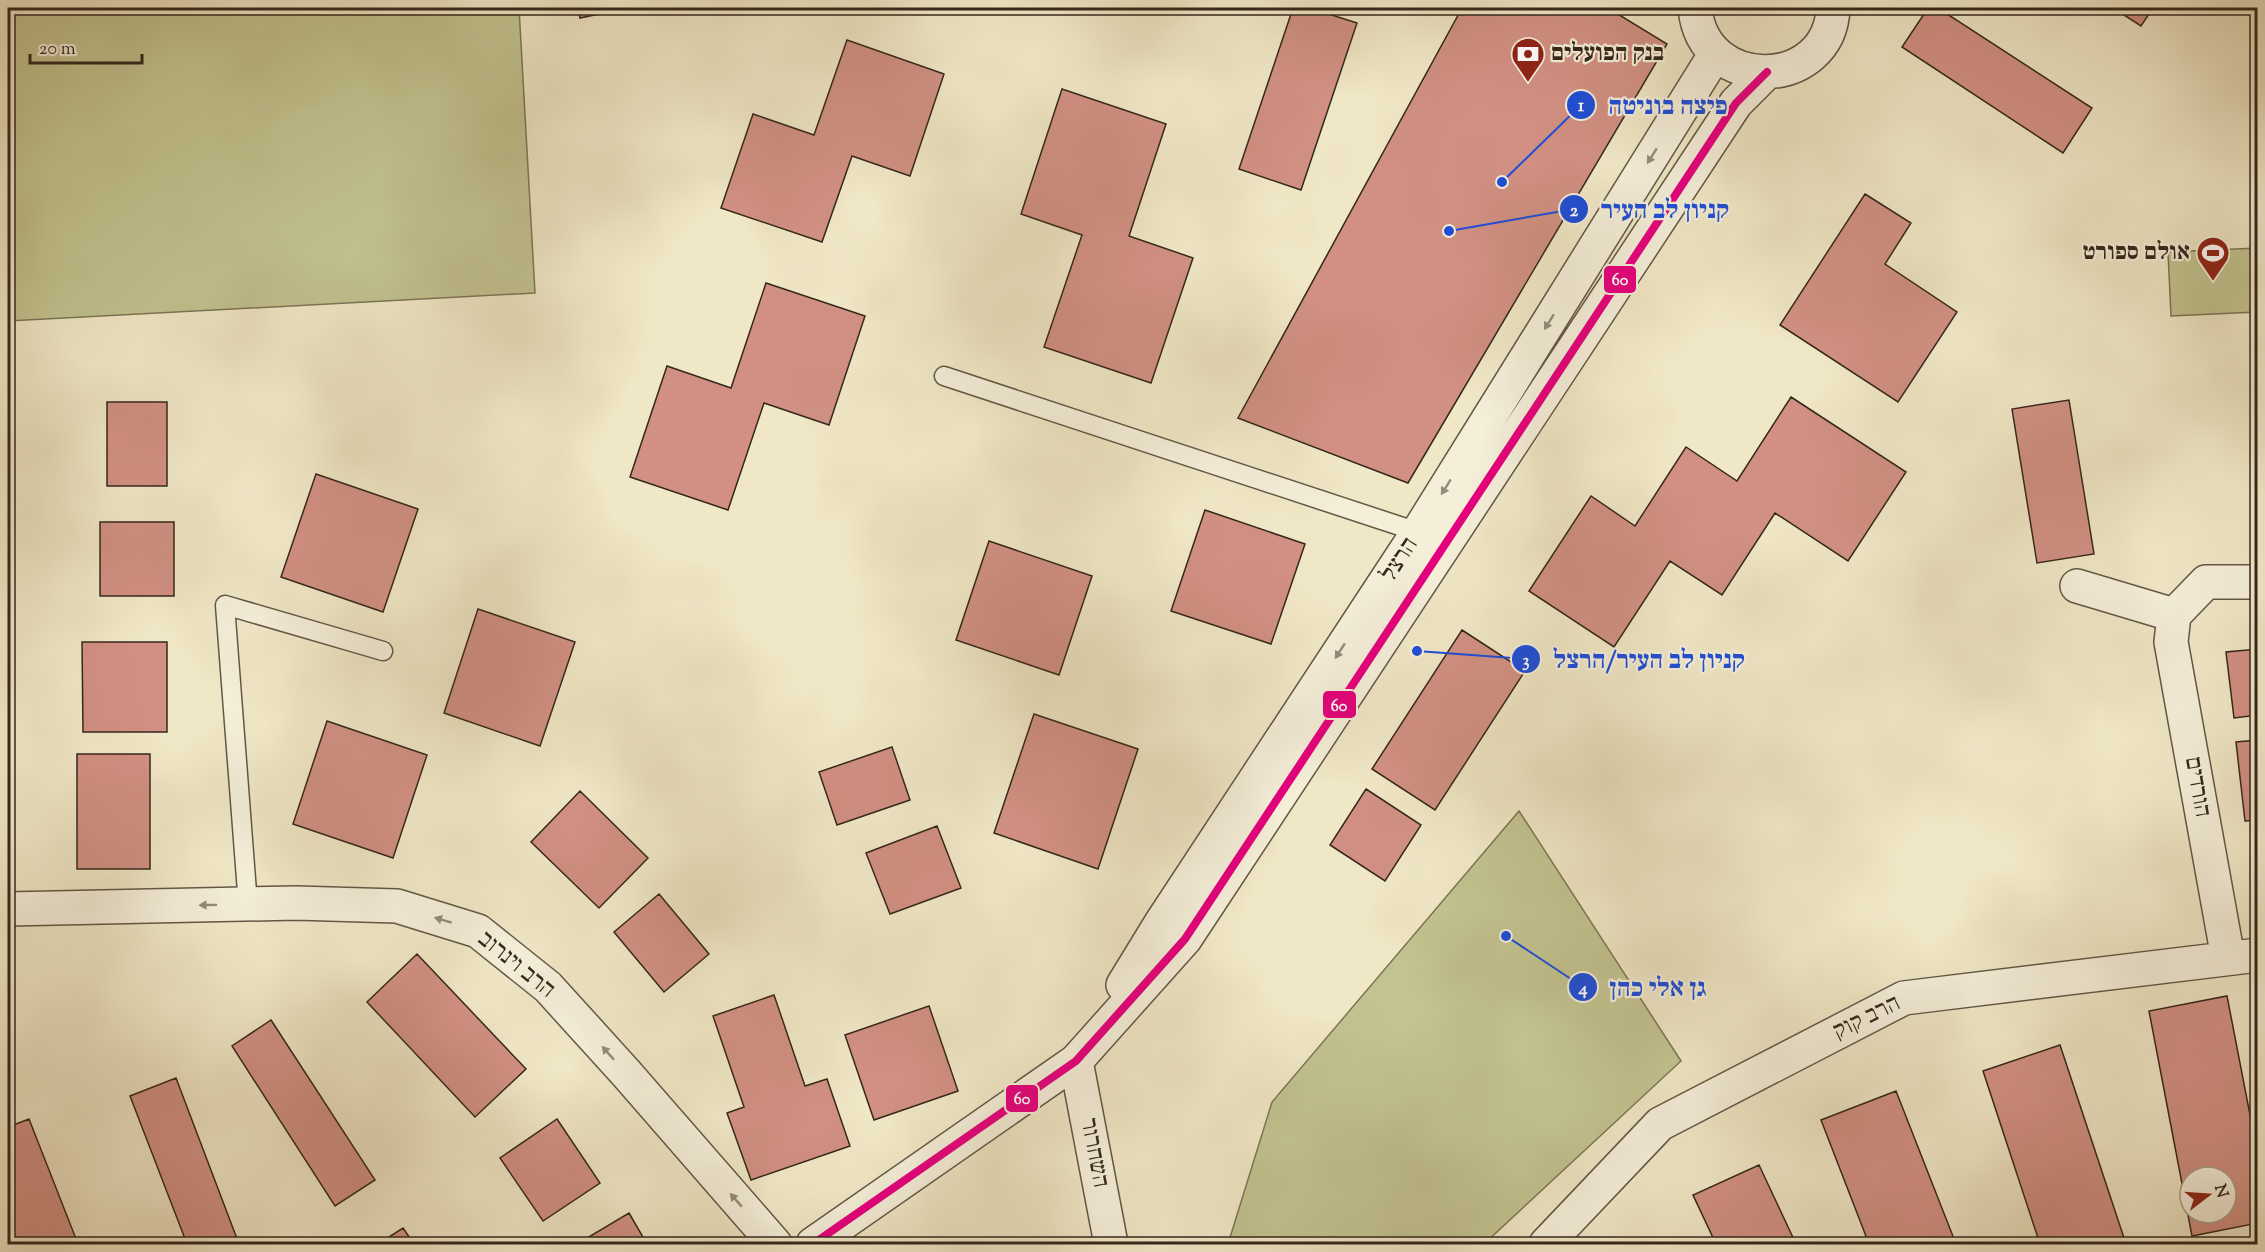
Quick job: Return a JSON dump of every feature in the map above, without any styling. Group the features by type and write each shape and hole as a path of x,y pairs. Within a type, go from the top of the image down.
{"street":[{"path":"1694,8 1702,33 1716,53 1731,64 1748,71 1767,72 1795,65 1818,47 1828,30 1833,8"},
{"name":"הרצל","path":"1076,1061 1161,923 1418,532 1716,53"},
{"name":"הרצל","path":"813,1245 1076,1061 1185,939 1736,103 1767,72"},
{"path":"2077,586 2174,615 2206,582 2258,582"},
{"name":"הורדים","path":"2174,615 2171,642 2243,956"},
{"name":"הרב וינרוב","path":"8,909 296,903 397,906 478,931 548,987 775,1245"},
{"name":"הרב קוק","path":"1546,1245 1660,1124 1904,998 2243,956"},
{"name":"השחרור","path":"1076,1061 1111,1245"}],"lane":[{"path":"944,376 1418,532"},
{"path":"248,905 225,605 383,651"}],"green space":[{"path":"8,8 519,8 535,293 8,321"},
{"name":"אולם ספורט","path":"2257,248 2257,312 2171,316 2168,252"},
{"path":"1519,811 1681,1061 1484,1244 1228,1244 1272,1102"}],"building":[{"path":"578,8 627,8 580,18"},
{"path":"1293,8 1310,8 1357,23 1301,190 1239,169"},
{"path":"1462,8 1608,8 1667,44 1408,483 1238,418"},
{"path":"1928,8 1938,8 2092,108 2063,153 1902,47"},
{"path":"2113,8 2153,8 2141,26"},
{"path":"847,40 944,74 910,176 852,156 822,242 721,208 753,114 814,135"},
{"path":"1062,89 1166,124 1129,236 1193,258 1151,383 1044,347 1082,235 1021,214"},
{"path":"1865,194 1911,223 1885,264 1957,312 1898,402 1780,325"},
{"path":"766,283 865,316 829,425 764,403 728,510 630,477 667,366 731,388"},
{"path":"1791,397 1906,472 1848,561 1775,513 1722,595 1670,561 1614,647 1529,591 1591,496 1635,526 1686,447 1737,481"},
{"path":"2069,400 2094,554 2037,563 2012,409"},
{"path":"107,402 167,402 167,486 107,486"},
{"path":"316,474 418,509 383,612 281,577"},
{"path":"1205,510 1305,544 1271,644 1171,611"},
{"path":"100,522 174,522 174,596 100,596"},
{"path":"989,541 1092,576 1059,675 956,640"},
{"path":"478,609 575,642 540,746 444,713"},
{"path":"1462,630 1525,671 1435,810 1372,769"},
{"path":"82,642 167,642 167,732 83,732"},
{"path":"2258,649 2258,715 2234,718 2226,652"},
{"path":"1034,714 1138,749 1098,869 994,833"},
{"path":"327,721 427,755 393,858 293,824"},
{"path":"2258,740 2258,820 2245,821 2236,742"},
{"path":"892,747 910,800 837,825 819,772"},
{"path":"77,754 150,754 150,869 77,869"},
{"path":"1366,789 1421,825 1385,881 1330,845"},
{"path":"580,791 648,858 599,908 531,842"},
{"path":"937,826 961,888 890,914 866,853"},
{"path":"659,894 709,954 664,992 614,932"},
{"path":"417,954 526,1069 475,1117 367,1002"},
{"path":"774,995 805,1086 827,1079 850,1146 751,1180 727,1113 744,1107 713,1016"},
{"path":"2227,996 2258,1156 2258,1223 2192,1236 2190,1225 2238,1225 2238,1165 2178,1165 2149,1011"},
{"path":"929,1006 958,1091 874,1120 845,1035"},
{"path":"271,1020 375,1180 335,1206 232,1046"},
{"path":"2060,1045 2125,1241 2113,1244 2040,1244 1983,1071"},
{"path":"176,1078 239,1244 187,1244 130,1096"},
{"path":"1896,1091 1956,1244 1869,1244 1821,1120"},
{"path":"29,1119 78,1244 12,1244 8,1233 8,1127"},
{"path":"557,1119 600,1183 543,1221 500,1158"},
{"path":"1759,1165 1796,1244 1716,1244 1693,1195"},
{"path":"629,1213 647,1244 577,1244"},
{"path":"403,1228 414,1244 378,1244"}],"transit line":[{"name":"60","path":"813,1244 1076,1061 1185,939 1736,103 1767,72"}],"place":[{"name":"בנק הפועלים","path":"1528,83"},
{"name":"פיצה בוניטה","path":"1502,182"},
{"name":"קניון לב העיר","path":"1449,231"},
{"name":"אולם ספורט","path":"2213,282"},
{"name":"קניון לב העיר/הרצל","path":"1417,651"},
{"name":"גן אלי כהן","path":"1506,936"}]}
